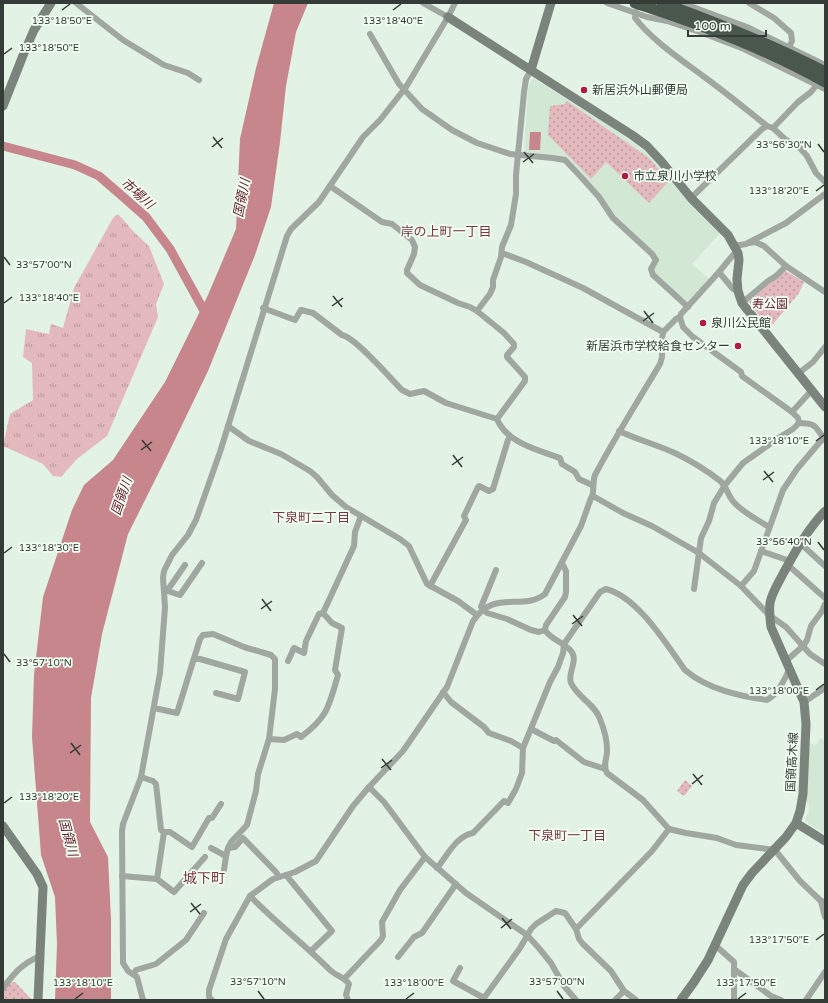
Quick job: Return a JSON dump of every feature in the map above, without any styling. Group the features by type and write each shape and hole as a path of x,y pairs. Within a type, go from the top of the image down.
{"highway":[{"path":"662,3 750,36 790,54 823,80"},
{"path":"636,8 706,26 823,80"}],"main road":[{"path":"3,106 34,30 51,3"},
{"path":"531,70 551,3"},
{"path":"448,17 632,135 647,146 662,161 691,198 728,235 736,249 739,260 737,279 738,291 742,303 825,407"},
{"name":"国領高木線","path":"681,1000 698,977 743,886 752,873 786,837 796,823 800,811 803,794 806,724 804,702 771,627 769,615 770,603 773,592 800,543 811,526 825,511"},
{"path":"796,823 825,841"},
{"path":"3,826 37,874 43,887 38,1000"}],"street":[{"path":"76,3 123,40 164,65 188,73 199,80"},
{"path":"423,3 448,17"},
{"path":"143,1000 137,977 128,971 123,963 123,824 141,777 160,673 165,607 163,578 166,565 196,520 228,426 287,236 291,229 318,202 363,137 380,120 404,90 455,3"},
{"path":"607,3 636,8 635,18 642,27 672,53 786,140 799,147 807,156 816,173 825,182"},
{"path":"682,3 740,24 825,66"},
{"path":"749,3 774,18 791,33 792,41 788,47"},
{"path":"370,34 404,90 422,109 452,130 477,143 510,154 565,160 581,177 613,218 652,254 656,260 651,269 653,275 688,307"},
{"path":"477,311 490,294 502,253 502,247 511,225 514,211 524,92 526,78 531,70"},
{"path":"691,198 823,80"},
{"path":"330,186 382,222 392,224 412,240 415,247 414,254 407,273 420,285 458,304 470,307 477,311 504,333 514,344 514,347 507,357 524,377 525,382 497,420"},
{"path":"746,244 786,223 825,194"},
{"path":"212,1000 209,997 209,990 226,939 250,896 273,879 295,872 316,861 353,806 403,751 447,687 477,615 489,605 498,602 530,600 540,598 545,594 581,526 590,498 593,496 592,485 594,478 660,364 664,332 676,319 680,317 740,245 755,242 764,246 786,266 825,292"},
{"path":"502,253 526,262 583,288 664,332"},
{"path":"742,303 776,276 786,266"},
{"path":"719,272 734,289 738,291"},
{"path":"264,308 295,320 301,310 313,313 357,346 402,390 410,394 424,391 446,403 497,420 499,425 510,436 528,446 560,458 562,464 575,472 579,479 592,485"},
{"path":"680,317 683,327 693,337 741,372 742,376 792,412 798,418 799,423"},
{"path":"799,373 813,362 825,347"},
{"path":"792,412 812,390"},
{"path":"694,589 701,538 709,521 714,503 725,485 743,463 793,429 799,423 810,423 816,427 824,438 797,470 783,490 754,571 742,586"},
{"path":"228,426 249,441 281,454 310,471 332,495 346,507 400,539 409,546 425,581 430,586 458,600 477,615"},
{"path":"620,431 638,440 676,454 720,480 725,485 733,501 749,515 769,528"},
{"path":"430,586 466,520 464,516 478,487 479,486 489,491 493,489 510,436"},
{"path":"593,496 623,513 652,526 699,553 742,586 769,615 786,627 810,654 825,664"},
{"path":"288,661 294,648 304,652 306,641 319,614 323,613 354,546 355,532 361,516"},
{"path":"800,543 825,566"},
{"path":"761,551 789,563 825,598"},
{"path":"165,590 180,595 202,563"},
{"path":"545,630 546,625 565,597 566,571 562,563"},
{"path":"165,590 185,565"},
{"path":"496,570 481,607 483,610 487,613 507,619 531,630 539,632 545,630"},
{"path":"437,868 460,839 467,834 473,833 504,801 508,803 516,789 522,773 523,748 550,682 558,667 563,653 564,644 600,592 606,589 613,591 638,609 646,617 685,670 692,676 722,690 767,700 774,696 779,689 788,664 807,640 811,626 824,608"},
{"path":"269,739 284,740 297,734 301,737 314,727 330,705 338,675 335,670 342,628 332,623 323,613"},
{"path":"545,630 548,634 564,644 572,652 574,658 570,675 571,683 578,693 595,709 600,717 608,751 604,769"},
{"path":"154,708 177,713 200,638 203,635 213,634 244,647 271,655 274,659 275,688 269,739 258,774 256,791 247,825 231,842 228,848 224,870"},
{"path":"194,659 200,659 245,672 238,699 216,693"},
{"path":"804,702 825,688"},
{"path":"443,692 451,702 484,727 489,733 523,748"},
{"path":"531,729 554,741 556,740 584,762 604,769 614,779 643,800 669,829 717,838 736,846 775,850 800,881 823,902 825,917"},
{"path":"141,777 153,781 156,784 161,830 164,832 157,879"},
{"path":"369,787 388,807 425,856 437,868 456,884 527,935 546,958 564,986 576,1000"},
{"path":"164,832 170,832 192,847 209,818 212,818 221,804"},
{"path":"576,929 648,856 669,829"},
{"path":"228,848 235,847 243,838 279,877"},
{"path":"212,848 226,856"},
{"path":"345,978 384,936 382,922 400,890 425,856"},
{"path":"122,876 157,879 174,892 205,857"},
{"path":"286,875 332,931 310,951"},
{"path":"398,957 414,937 422,933 456,884"},
{"path":"250,896 331,971 345,978 349,984 346,995 348,1000"},
{"path":"460,968 453,981 484,999 536,924 556,911 566,913 583,944 611,971 624,990 636,1000"},
{"path":"134,974 136,970 156,964 186,940 204,913"},
{"path":"715,945 734,962 734,1000"},
{"path":"3,988 15,972 27,962 40,956"},
{"path":"734,969 771,996 781,1000"},
{"path":"806,1000 825,972"},
{"path":"615,1000 624,990"}],"shaded area":[{"name":"市立泉川小学校","path":"533,78 610,126 653,158 694,208 720,233 692,264 709,279 687,304 655,274 654,268 659,258 618,219 599,193 567,159 525,152 528,88"},
{"path":"821,738 825,741 825,834 808,823 805,819 809,811 809,805 806,802 809,743 816,745"}],"green space":[{"path":"567,101 650,159 669,181 649,203 606,162 591,179 548,135 550,106 565,104"},
{"path":"118,214 149,246 164,284 156,304 158,317 107,436 77,459 61,477 53,476 43,464 3,446 10,414 33,400 32,363 23,357 26,329 49,334 51,324 63,328 74,288 113,218"},
{"name":"寿公園","path":"783,271 786,271 804,282 799,293 769,329 749,302"},
{"path":"685,780 692,786 684,796 677,791"},
{"path":"15,982 32,1000 3,1000 3,984"}],"water":[{"name":"国領川","path":"274,3 308,3 296,32 286,86 271,207 255,255 208,371 128,534 102,634 91,698 90,822 108,857 111,919 111,1000 55,1000 57,944 55,897 41,855 32,737 34,675 43,597 72,510 84,485 113,460 165,382 208,295 236,229 240,139 256,68"},
{"path":"530,132 541,132 540,150 529,150"}],"waterway":[{"name":"市場川","path":"3,146 75,165 99,176 146,217 170,249 208,318"}],"place":[{"name":"新居浜外山郵便局","path":"584,90"},
{"name":"市立泉川小学校","path":"625,176"},
{"name":"泉川公民館","path":"703,323"},
{"name":"新居浜市学校給食センター","path":"738,346"}],"district":[{"name":"岸の上町一丁目","path":"446,231"},
{"name":"下泉町二丁目","path":"311,517"},
{"name":"下泉町一丁目","path":"567,835"},
{"name":"城下町","path":"204,878"}]}
